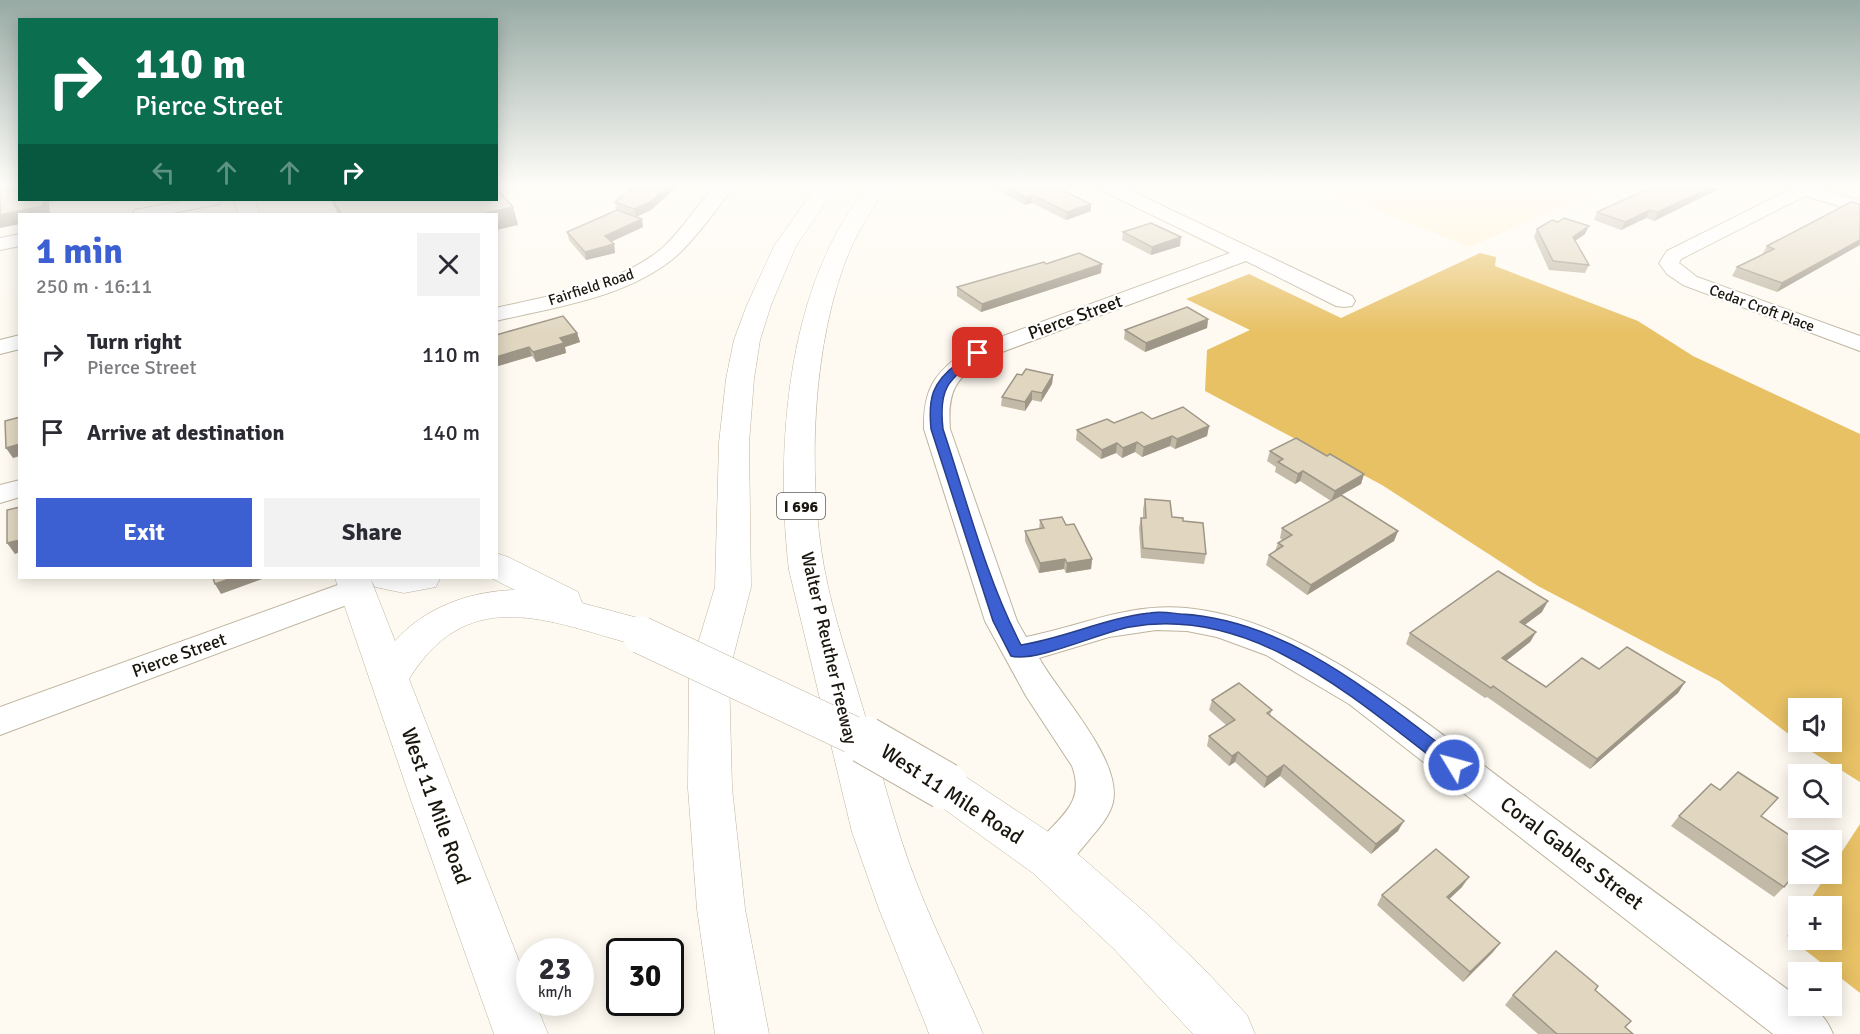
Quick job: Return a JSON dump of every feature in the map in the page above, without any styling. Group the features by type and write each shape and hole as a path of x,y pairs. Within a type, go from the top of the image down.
{"main road":[{"path":"742,1034 722,909 710,788 709,674 734,587 734,443 740,379 747,340 759,305 785,246 792,235"},
{"name":"Walter P Reuther Freeway","path":"847,235 829,275 816,318 804,387 801,516 807,569 819,623 875,830 903,911 956,1034"},
{"name":"West 11 Mile Road","path":"498,566 544,590 880,747 945,786 1049,858 1131,932 1185,986 1228,1034"},
{"path":"366,581 417,579"},
{"name":"West 11 Mile Road","path":"366,581 389,678 521,1034"},
{"path":"389,678 406,653 433,629 470,610 496,603 533,605 633,631"}],"street":[{"name":"Fairfield Road","path":"498,314 605,285 652,264 670,251 683,235"},
{"path":"1208,235 1344,301"},
{"name":"Cedar Croft Place","path":"1713,235 1674,255 1669,263 1674,270 1690,281 1860,344"},
{"path":"0,244 18,240"},
{"name":"Pierce Street","path":"1017,651 1001,621 937,429 935,407 940,389 950,374 978,353 1246,254"},
{"path":"0,347 18,342"},
{"path":"0,494 18,489"},
{"name":"Pierce Street","path":"0,722 366,581"},
{"name":"Coral Gables Street","path":"1017,651 1046,647 1113,624 1152,618 1197,620 1231,628 1257,636 1290,651 1361,695 1810,1034"},
{"path":"1017,651 1088,760 1095,778 1094,802 1091,808 1049,858"}],"shaded area":[{"path":"1440,235 1496,235 1469,247"},
{"path":"1480,253 1496,257 1495,266 1638,321 1693,356 1860,434 1860,782 1842,771 1842,764 1831,764 1812,752 1842,752 1842,698 1788,698 1788,734 1719,681 1538,586 1382,485 1205,391 1207,350 1250,330 1186,299 1249,274 1341,318"},
{"path":"1860,824 1860,993 1842,979 1842,962 1820,962 1805,950 1842,950 1842,896 1813,896 1821,884 1842,884 1842,852"}],"building":[{"path":"570,235 607,235 614,244 585,252"},
{"path":"1129,235 1181,237 1152,247"},
{"path":"1540,235 1576,235 1573,237 1589,265 1553,261"},
{"path":"1788,235 1860,235 1860,240 1782,283 1737,267 1774,249 1767,246"},
{"path":"1079,253 1102,264 982,304 957,287 1044,262 1046,264"},
{"path":"1187,307 1208,319 1146,343 1125,330"},
{"path":"563,316 577,333 560,338 564,343 533,352 529,347 498,356 498,334"},
{"path":"1026,369 1053,375 1042,393 1032,391 1025,402 1002,397 1017,374 1022,375"},
{"path":"1183,407 1209,426 1177,439 1172,436 1144,447 1137,442 1123,448 1117,443 1102,450 1077,430 1107,419 1114,423 1142,412 1152,419"},
{"path":"18,418 18,445 6,448 5,421"},
{"path":"1296,438 1364,474 1335,491 1303,471 1298,474 1278,462 1283,459 1270,451"},
{"path":"1341,495 1398,531 1311,585 1269,555 1283,546 1278,543 1292,535 1282,528"},
{"path":"1145,499 1170,501 1172,517 1183,518 1183,521 1203,523 1206,554 1143,548 1141,518 1146,518"},
{"path":"18,507 18,540 7,543 7,510"},
{"path":"1062,517 1066,525 1074,524 1092,559 1067,563 1065,559 1040,563 1025,531 1044,528 1040,520"},
{"path":"1498,571 1548,601 1520,622 1536,632 1502,658 1546,687 1582,658 1599,669 1627,647 1685,682 1597,759 1493,686 1491,688 1410,633"},
{"path":"213,579 229,579 215,584"},
{"path":"1239,683 1272,710 1267,713 1404,821 1376,844 1284,765 1267,777 1238,752 1232,756 1209,736 1235,720 1212,700"},
{"path":"1738,772 1778,798 1761,816 1788,834 1788,882 1784,887 1679,816 1711,784 1720,790"},
{"path":"1436,849 1469,877 1447,897 1500,943 1470,972 1382,895"},
{"path":"1556,951 1598,986 1595,990 1631,1021 1625,1027 1633,1034 1557,1034 1513,995"}],"route":[{"path":"978,353 950,374 940,389 935,407 937,429 984,575 1001,621 1017,651 1046,647 1094,629 1122,622 1152,618 1197,620 1231,628 1257,636 1290,651 1326,672 1361,695 1454,765"}]}
